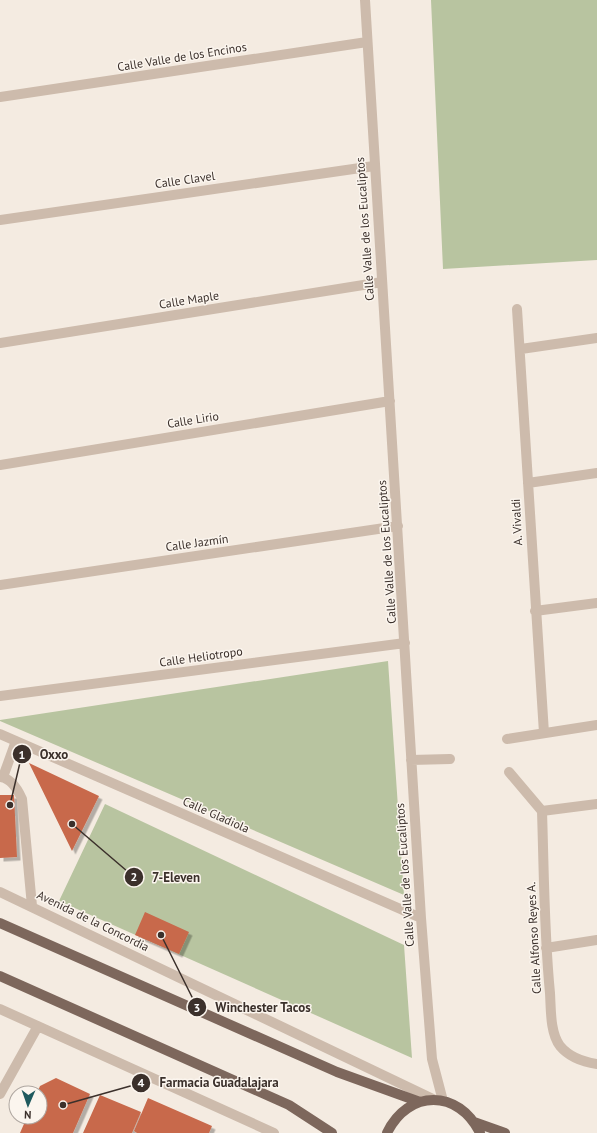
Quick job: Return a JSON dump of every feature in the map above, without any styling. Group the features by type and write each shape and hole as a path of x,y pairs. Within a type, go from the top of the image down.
{"main road":[{"path":"0,923 337,1072 420,1102"},
{"path":"0,976 289,1105 332,1133"},
{"path":"387,1133 393,1121 404,1109 420,1102 439,1100 455,1105 466,1112 480,1133"},
{"path":"474,1122 506,1133"}],"street":[{"name":"Calle Valle de los Eucaliptos","path":"365,0 421,918 432,1060 439,1100"},
{"name":"Calle Valle de los Encinos","path":"0,98 367,42"},
{"name":"Calle Clavel","path":"0,220 374,166"},
{"name":"Calle Maple","path":"0,343 382,282"},
{"name":"A. Vivaldi","path":"517,309 521,349 535,611 544,733"},
{"path":"521,349 597,338"},
{"name":"Calle Lirio","path":"0,465 390,402"},
{"path":"528,483 597,473"},
{"name":"Calle Jazmín","path":"0,585 398,526"},
{"path":"535,611 597,603"},
{"name":"Calle Heliotropo","path":"0,696 405,643"},
{"path":"507,739 597,725"},
{"name":"Calle Gladiola","path":"0,734 421,918"},
{"path":"16,741 1,777 14,784 22,799 32,906"},
{"path":"411,760 450,759"},
{"path":"509,772 542,811 597,804"},
{"name":"Calle Alfonso Reyes A.","path":"542,811 546,948 553,1028 559,1045 572,1057 585,1063 597,1064"},
{"name":"Avenida de la Concordia","path":"0,892 439,1100"},
{"path":"546,948 597,940"},
{"path":"0,1009 274,1133"},
{"path":"0,1094 38,1026"}],"green space":[{"path":"431,0 597,0 597,260 443,269"},
{"path":"388,661 404,895 0,721 0,720"},
{"path":"105,804 404,945 412,1058 59,901"}],"building":[{"path":"29,763 99,796 72,851"},
{"path":"0,795 14,795 17,857 0,858"},
{"path":"145,912 189,932 179,954 135,935"},
{"path":"56,1078 90,1094 73,1133 20,1133 24,1125 48,1125 48,1085 42,1085"},
{"path":"100,1095 141,1112 132,1133 83,1133"},
{"path":"148,1098 212,1126 209,1133 137,1133 134,1131"}],"place":[{"name":"Oxxo","path":"10,805"},
{"name":"7-Eleven","path":"72,824"},
{"name":"Winchester Tacos","path":"161,935"},
{"name":"Farmacia Guadalajara","path":"63,1105"}]}
